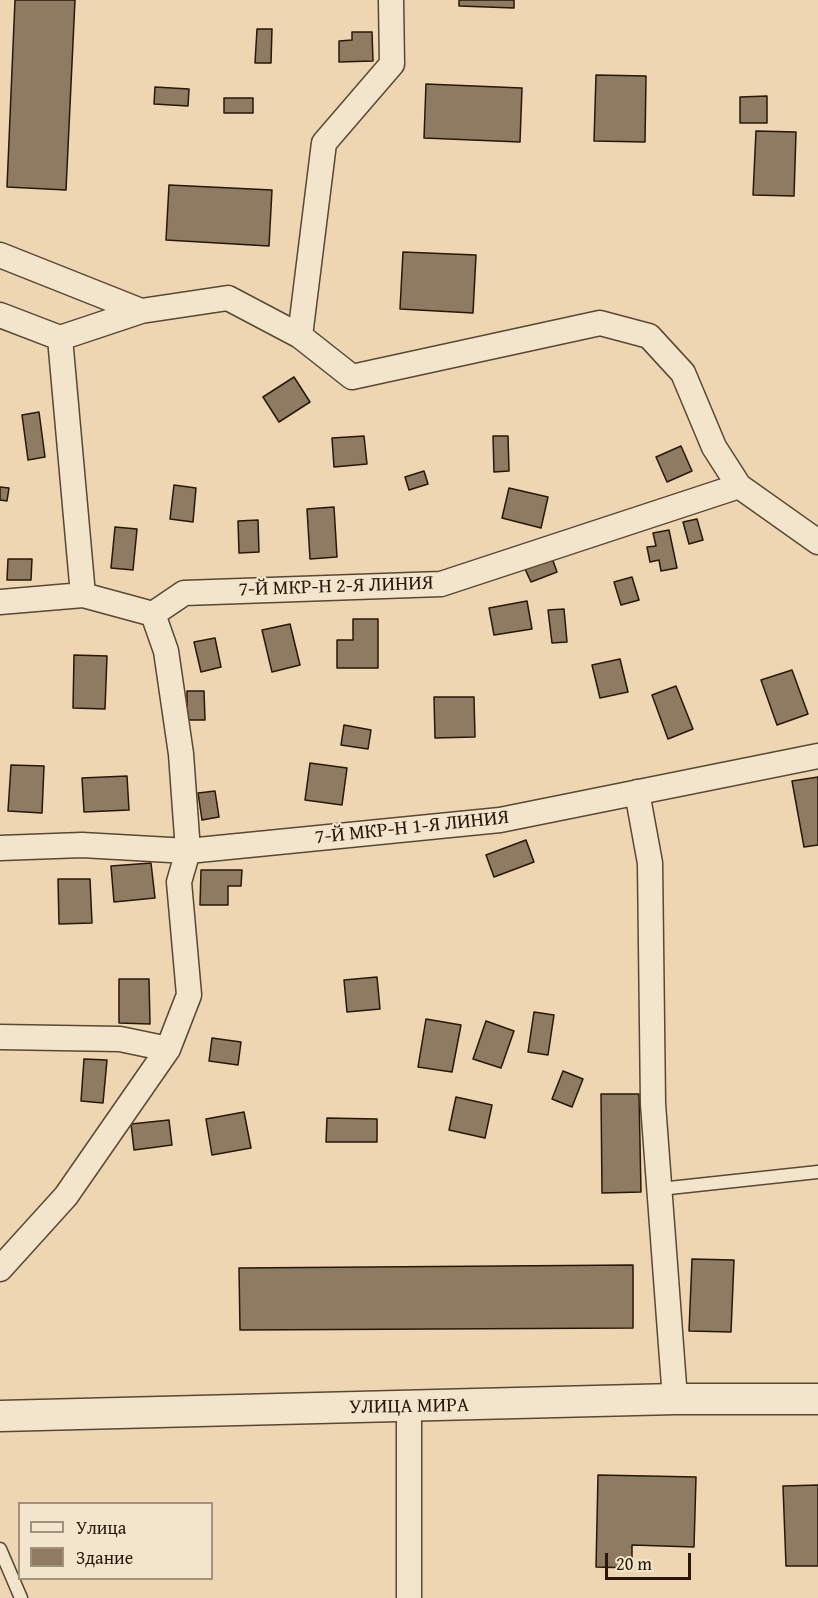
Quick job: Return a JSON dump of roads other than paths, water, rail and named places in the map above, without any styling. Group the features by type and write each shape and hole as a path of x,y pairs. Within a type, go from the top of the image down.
{"street":[{"path":"300,336 324,143 392,64 391,0"},
{"path":"0,255 141,311"},
{"path":"0,315 60,338 141,311 228,298 300,336 352,377 600,323 649,336 683,373 714,447 739,486 818,542"},
{"path":"60,338 83,595"},
{"name":"7-Й МКР-Н 2-Я ЛИНИЯ","path":"153,614 184,593 441,584 739,486"},
{"path":"0,602 83,595 153,614 166,651 181,754 188,851 178,882 189,995 168,1049 66,1196 0,1269"},
{"name":"7-Й МКР-Н 1-Я ЛИНИЯ","path":"0,848 82,846 188,851 500,820 818,756"},
{"path":"637,792 650,863 653,1104 675,1399"},
{"path":"0,1037 120,1039 168,1049"},
{"name":"УЛИЦА МИРА","path":"0,1416 675,1399 818,1399"},
{"path":"409,1407 409,1598"}],"lane":[{"path":"660,1189 818,1172"},
{"path":"0,1549 21,1598"}]}
